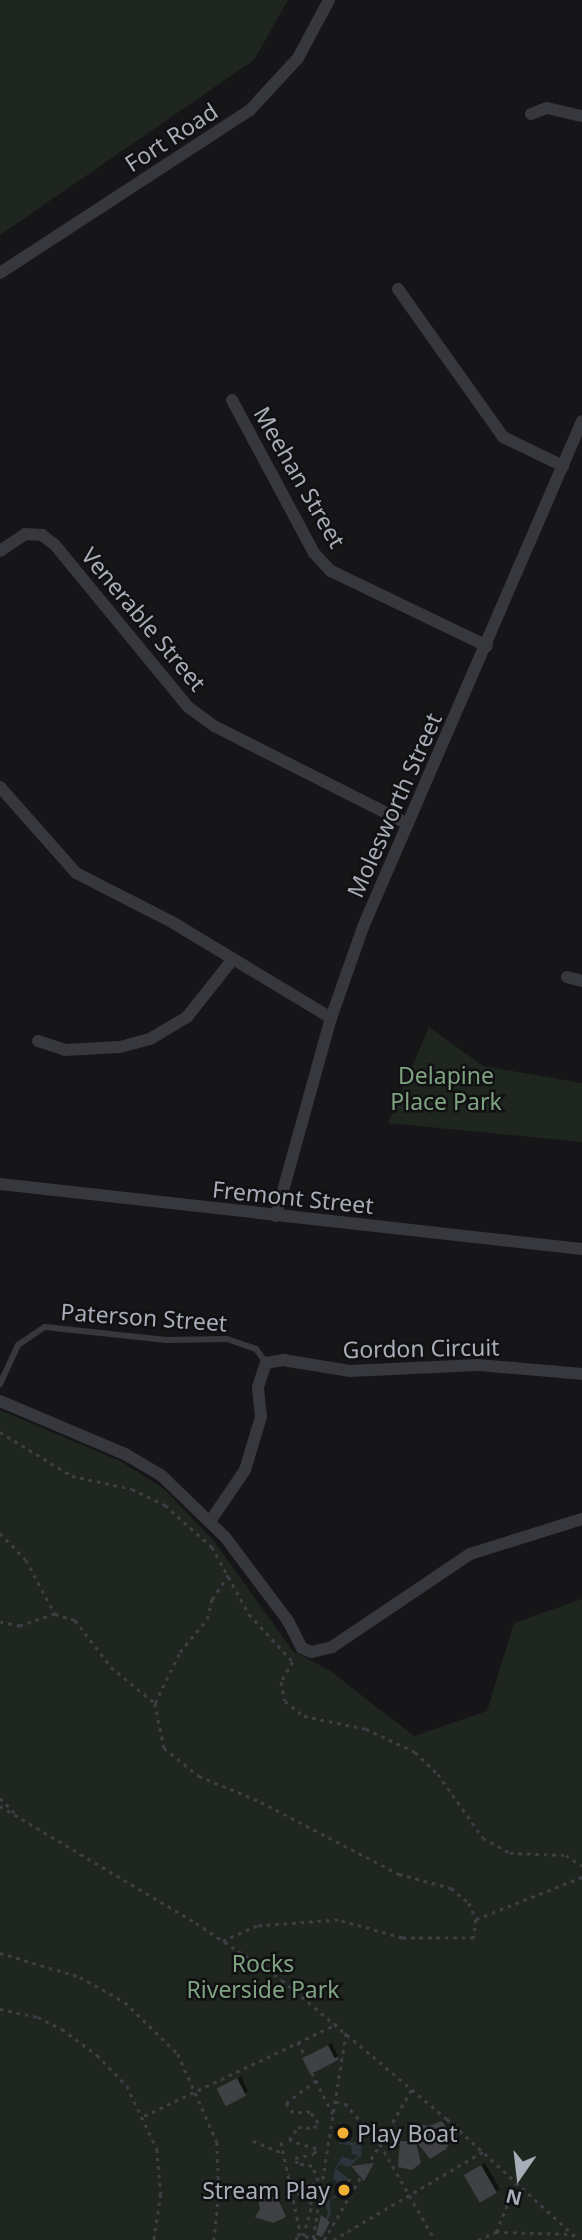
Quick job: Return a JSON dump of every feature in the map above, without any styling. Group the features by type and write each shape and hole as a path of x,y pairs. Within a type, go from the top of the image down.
{"street":[{"name":"Fort Road","path":"0,273 250,110 299,58 329,0"},
{"path":"531,114 547,108 582,116"},
{"path":"398,289 503,437 563,466"},
{"name":"Meehan Street","path":"232,400 314,553 331,571 487,646"},
{"name":"Molesworth Street","path":"276,1216 331,1018 363,927 487,646 582,421"},
{"name":"Venerable Street","path":"0,551 26,534 42,535 188,707 216,727 408,824"},
{"path":"0,787 76,873 331,1018"},
{"path":"38,1041 65,1050 120,1047 150,1039 187,1017 233,960"},
{"path":"567,977 582,981"},
{"name":"Fremont Street","path":"0,1184 582,1249"},
{"name":"Gordon Circuit","path":"266,1363 283,1360 350,1371 478,1365 582,1374"},
{"path":"211,1520 246,1470 261,1417 258,1387 266,1363"},
{"path":"0,1401 125,1454 162,1476 211,1520 288,1621 302,1647 322,1653 470,1555 582,1519"}],"lane":[{"name":"Paterson Street","path":"0,1384 18,1345 45,1327 166,1340 227,1339 256,1349 266,1363"}],"path":[{"path":"0,1533 26,1560 55,1614"},
{"path":"223,1941 257,1926 338,1920 426,1941 474,1938 476,1919 469,1903 452,1888 399,1874 261,1802 199,1776 164,1748 155,1703 180,1652 207,1619 212,1599 228,1575"},
{"path":"0,1622 20,1626 55,1614 75,1620 111,1667 155,1703"},
{"path":"0,1798 22,1819"},
{"path":"0,1806 223,1941 338,2024 484,2151 579,2240"},
{"path":"476,1919 582,1877"},
{"path":"0,1954 80,1977 125,2002 178,2054 217,2142 219,2194 215,2240"},
{"path":"0,2009 38,2017 81,2040 127,2086 144,2116 161,2173 154,2240"},
{"path":"144,2116 195,2088 338,2024"},
{"path":"313,2238 346,2031"},
{"path":"298,2042 305,2056"},
{"path":"335,2059 343,2056"},
{"path":"312,2073 334,2116"},
{"path":"302,2236 312,2204 297,2194 318,2181 312,2166 297,2164 295,2158 314,2154 317,2149 289,2140 298,2127 314,2128 318,2123 310,2112 293,2113 286,2103 316,2080"},
{"path":"294,2239 302,2236 322,2240 412,2089"},
{"path":"336,2102 345,2103 380,2144 435,2240"},
{"path":"253,2141 283,2153"},
{"path":"281,2142 302,2236"},
{"path":"333,2240 484,2151"},
{"path":"348,2199 349,2176"},
{"path":"496,2232 517,2183"},
{"path":"478,2240 496,2232 572,2234"}],"green space":[{"path":"0,0 288,0 254,60 0,235"},
{"name":"Delapine Place Park","path":"429,1027 483,1066 582,1083 582,1142 388,1123"},
{"name":"Rocks Riverside Park","path":"0,1410 120,1461 164,1489 214,1541 293,1651 329,1670 414,1736 487,1711 514,1623 582,1599 582,2240 0,2240"}],"shaded area":[{"name":"Stream Play","path":"339,2122 349,2125 348,2141 361,2144 362,2155 349,2167 340,2164 336,2169 347,2177 347,2188 342,2195 330,2200 331,2213 320,2238 328,2213 325,2203 344,2189 333,2178 335,2169 342,2156 352,2160 359,2156 352,2154 351,2145 339,2144"}],"building":[{"path":"328,2045 336,2061 310,2074 302,2058"},
{"path":"237,2078 246,2096 226,2106 217,2088"},
{"path":"442,2121 454,2136 446,2149 430,2159 416,2141 420,2132 416,2123 429,2126"},
{"path":"400,2141 416,2141 421,2163 412,2170 398,2167"},
{"path":"374,2163 364,2181 351,2166 358,2165"},
{"path":"481,2165 497,2193 480,2203 464,2175"},
{"path":"277,2196 286,2217 273,2223 255,2217 260,2209 258,2200"},
{"path":"321,2215 330,2222 322,2237 316,2235"}],"place":[{"name":"Play Boat","path":"343,2133"},
{"name":"Stream Play","path":"344,2190"}]}
